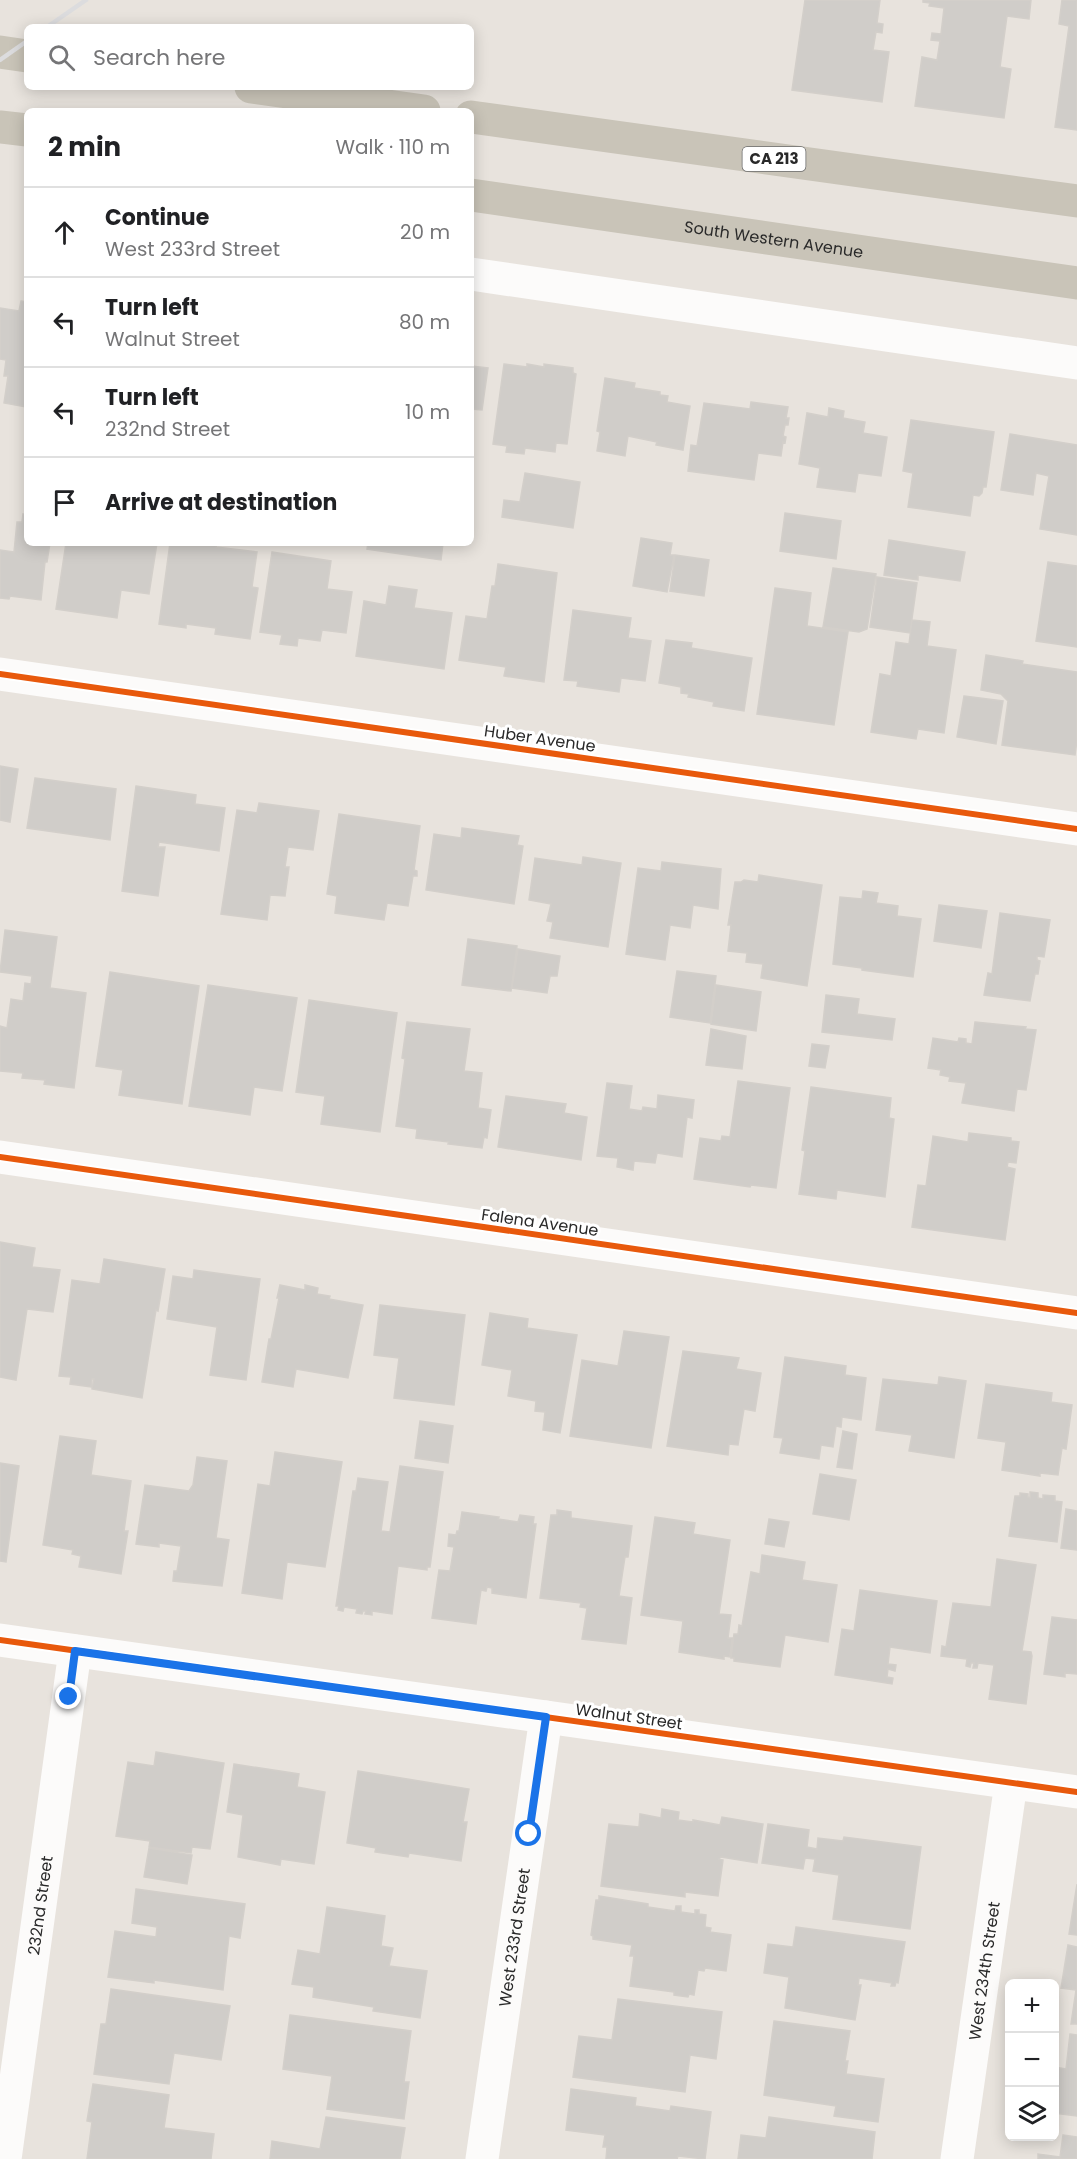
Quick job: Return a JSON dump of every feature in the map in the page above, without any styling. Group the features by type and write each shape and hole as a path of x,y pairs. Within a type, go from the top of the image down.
{"main road":[{"path":"0,52 24,56"},
{"path":"273,90 402,108"},
{"name":"CA 213","path":"474,117 1077,201"},
{"path":"0,127 24,130"},
{"name":"South Western Avenue","path":"474,195 1077,283"}],"street":[{"path":"474,274 1077,363"},
{"name":"Huber Avenue","path":"0,674 1077,829"},
{"name":"Falena Avenue","path":"0,1157 1077,1313"},
{"name":"Walnut Street","path":"0,1640 1077,1792"},
{"name":"232nd Street","path":"5,2159 75,1651"},
{"name":"West 233rd Street","path":"482,2159 546,1717"},
{"name":"West 234th Street","path":"957,2159 1011,1783"}],"building":[{"path":"805,0 880,0 877,23 883,24 882,33 876,32 873,50 889,52 882,102 792,90"},
{"path":"923,0 1031,0 1029,19 1007,16 1000,67 1011,69 1004,118 915,106 922,57 937,60 940,41 931,40 932,33 941,34 944,8 929,6 930,3 923,2"},
{"path":"1062,0 1077,0 1077,130 1055,127 1069,26 1059,24"},
{"path":"21,301 24,302 24,406 4,403 8,376 4,376 6,360 0,359 0,308 19,311"},
{"path":"504,364 544,367 544,364 573,368 573,373 576,374 567,444 556,443 555,452 525,448 524,454 506,452 507,446 493,444"},
{"path":"474,366 488,368 482,410 474,409"},
{"path":"605,378 635,383 634,388 660,392 660,395 668,396 667,402 690,406 683,450 656,445 657,442 628,436 625,456 597,451 600,432 597,431"},
{"path":"751,402 788,407 786,418 789,418 788,425 785,425 783,436 786,437 781,456 758,453 754,480 688,471 691,445 697,446 704,403 750,409"},
{"path":"829,408 844,411 843,418 865,422 863,433 887,437 881,476 858,473 855,492 817,487 820,468 799,464 807,413 828,417"},
{"path":"911,420 994,432 986,487 983,487 979,496 973,495 970,516 908,507 913,473 903,471"},
{"path":"1010,434 1077,445 1077,535 1040,529 1049,476 1036,473 1033,495 1001,490"},
{"path":"525,473 580,482 573,528 502,517 504,500 520,502"},
{"path":"785,513 841,521 836,559 780,551"},
{"path":"23,514 24,546 50,546 47,562 45,562 41,600 10,596 9,599 0,598 0,550 14,552 17,522 22,522"},
{"path":"641,538 672,543 670,555 674,555 667,592 633,586"},
{"path":"889,540 965,552 960,581 918,575 918,580 884,575"},
{"path":"66,546 157,546 149,594 121,590 117,618 56,609"},
{"path":"170,546 216,546 257,552 252,587 258,588 250,639 215,634 216,628 186,624 186,628 159,624"},
{"path":"368,546 443,546 441,560 367,549"},
{"path":"272,552 331,561 327,589 352,592 346,633 322,630 320,641 298,638 297,646 280,644 282,635 260,632"},
{"path":"675,555 709,560 704,596 670,591"},
{"path":"1048,562 1077,566 1077,647 1036,641"},
{"path":"498,564 557,573 544,682 504,676 506,667 459,660 466,616 487,619"},
{"path":"833,568 876,574 867,629 859,632 823,627"},
{"path":"877,577 917,583 910,633 870,627"},
{"path":"389,586 417,590 414,608 452,613 444,669 356,656 364,601 386,605"},
{"path":"775,588 811,593 807,626 848,632 834,725 757,714"},
{"path":"573,610 631,618 628,638 651,641 645,681 621,678 619,692 577,686 578,681 564,680"},
{"path":"912,620 930,622 927,646 956,650 944,733 918,729 916,739 871,732 880,674 891,676 896,642 909,644"},
{"path":"666,640 692,643 691,648 752,658 744,711 713,706 714,702 688,697 689,694 681,693 681,687 659,683"},
{"path":"986,655 1023,661 1022,664 1077,672 1075,755 1002,745 1008,701 1001,694 981,690"},
{"path":"964,696 1003,701 996,744 957,737"},
{"path":"0,766 18,769 10,822 0,820"},
{"path":"35,778 116,789 110,840 27,828"},
{"path":"136,786 196,795 195,804 225,808 219,851 159,842 158,847 165,847 158,896 122,891"},
{"path":"259,803 319,811 313,850 288,847 285,867 289,867 285,896 270,895 267,920 221,914 237,810 257,813"},
{"path":"339,814 420,826 414,870 417,871 417,876 413,876 408,906 387,903 384,920 335,913 337,896 327,894"},
{"path":"462,828 519,836 517,845 523,846 514,904 426,890 434,834 461,838"},
{"path":"583,857 621,863 608,947 550,938 553,922 547,921 551,904 529,900 535,858 582,865"},
{"path":"662,862 721,869 718,909 693,905 690,928 670,925 665,960 626,954 638,868 661,871"},
{"path":"759,875 822,885 807,986 761,978 763,964 746,962 747,953 728,951 731,925 728,925 735,882 744,880 758,882"},
{"path":"863,891 878,893 876,903 898,906 897,916 921,919 913,977 833,964 840,897 862,899"},
{"path":"939,905 987,911 981,948 934,941"},
{"path":"1000,913 1050,920 1044,957 1037,956 1037,960 1040,961 1038,974 1035,974 1030,1001 984,995 988,973 992,974"},
{"path":"5,930 57,937 50,988 86,993 74,1088 44,1084 45,1080 22,1078 23,1073 0,1071 0,1026 7,1028 11,999 23,1001 25,983 31,984 32,976 0,972"},
{"path":"468,939 517,946 511,991 462,985"},
{"path":"518,949 560,956 557,976 550,976 547,993 512,988"},
{"path":"677,971 716,976 710,1023 670,1017"},
{"path":"110,972 199,986 182,1104 119,1095 123,1070 96,1066"},
{"path":"208,985 297,998 282,1091 254,1087 250,1115 189,1106"},
{"path":"716,985 761,992 756,1031 711,1024"},
{"path":"826,995 859,999 857,1014 895,1019 892,1040 822,1032"},
{"path":"309,1000 397,1013 380,1132 321,1124 325,1096 296,1092"},
{"path":"407,1022 470,1029 464,1071 482,1073 478,1108 491,1110 487,1138 484,1137 482,1148 416,1138 417,1129 396,1126 405,1059 402,1058"},
{"path":"975,1022 1036,1030 1026,1090 1017,1089 1014,1111 962,1103 966,1083 949,1081 950,1077 940,1075 941,1070 928,1068 933,1038 958,1042 959,1038 966,1039 966,1043 972,1044"},
{"path":"711,1029 746,1036 742,1069 706,1065"},
{"path":"812,1044 829,1046 825,1068 809,1066"},
{"path":"738,1081 790,1088 776,1188 751,1185 750,1187 694,1179 700,1138 721,1141 722,1136 730,1137"},
{"path":"607,1083 632,1086 629,1109 642,1111 643,1107 657,1109 658,1095 694,1100 692,1118 687,1117 682,1157 657,1153 655,1163 634,1161 633,1170 617,1167 618,1158 597,1156"},
{"path":"811,1087 891,1098 889,1118 894,1119 885,1197 837,1190 836,1199 799,1194 805,1151 802,1150"},
{"path":"506,1096 566,1104 564,1113 587,1117 581,1160 498,1147"},
{"path":"969,1133 1011,1138 1011,1141 1019,1142 1016,1163 1008,1162 1007,1167 1015,1169 1005,1240 912,1227 918,1185 926,1186 933,1136 968,1142"},
{"path":"0,1242 35,1248 32,1267 60,1270 53,1312 27,1309 16,1380 0,1377"},
{"path":"104,1259 165,1269 142,1398 92,1389 94,1379 92,1379 91,1387 70,1384 71,1377 59,1376 72,1280 100,1284"},
{"path":"194,1270 260,1279 246,1380 210,1375 217,1327 167,1319 173,1276 193,1279"},
{"path":"280,1285 305,1290 305,1285 318,1288 317,1294 330,1296 329,1299 363,1305 348,1378 296,1369 293,1387 262,1382"},
{"path":"380,1305 465,1315 454,1405 394,1398 399,1358 374,1355"},
{"path":"490,1313 528,1319 527,1328 577,1335 560,1433 543,1430 545,1412 535,1411 536,1401 508,1396 512,1370 482,1365"},
{"path":"624,1331 669,1337 651,1448 570,1436 582,1360 618,1366"},
{"path":"683,1351 739,1358 736,1369 761,1373 755,1411 744,1409 738,1445 729,1444 728,1455 667,1446"},
{"path":"785,1357 846,1366 845,1375 866,1378 861,1420 842,1417 841,1427 836,1426 833,1447 821,1445 819,1459 780,1453 783,1438 774,1437"},
{"path":"939,1377 966,1381 954,1458 909,1451 912,1435 876,1430 883,1379 938,1385"},
{"path":"986,1384 1052,1393 1051,1402 1072,1405 1066,1449 1062,1448 1058,1475 1040,1473 1040,1476 1002,1470 1006,1442 978,1438"},
{"path":"420,1421 453,1426 448,1463 415,1458"},
{"path":"843,1431 857,1434 852,1469 837,1467"},
{"path":"60,1436 96,1441 91,1475 131,1481 124,1531 128,1531 121,1574 79,1567 81,1556 72,1554 73,1550 43,1545"},
{"path":"275,1452 342,1462 325,1567 287,1562 282,1599 242,1593 258,1484 270,1486"},
{"path":"197,1457 227,1461 216,1538 229,1540 222,1586 173,1581 181,1546 159,1543 159,1547 136,1544 145,1485 189,1491 193,1485"},
{"path":"0,1463 19,1466 6,1562 0,1561"},
{"path":"400,1466 443,1472 430,1567 427,1567 427,1570 398,1566 392,1614 372,1611 372,1615 365,1614 366,1611 363,1611 362,1614 356,1613 357,1609 344,1607 343,1611 338,1610 339,1606 336,1606 353,1491 356,1491 358,1478 388,1482 381,1531 390,1532"},
{"path":"820,1474 856,1480 849,1520 813,1514"},
{"path":"1030,1492 1038,1493 1038,1498 1043,1499 1043,1495 1055,1496 1055,1501 1062,1502 1057,1542 1009,1536 1015,1496 1020,1496 1020,1493 1028,1494 1030,1498"},
{"path":"1066,1509 1077,1511 1077,1550 1061,1548"},
{"path":"557,1510 571,1512 571,1518 632,1526 619,1596 632,1598 626,1644 582,1639 587,1608 580,1607 581,1603 540,1598 551,1515 557,1515"},
{"path":"462,1512 518,1522 520,1515 534,1517 533,1524 536,1524 526,1598 492,1593 492,1588 487,1587 486,1591 481,1590 476,1624 432,1618 439,1570 450,1571 454,1547 448,1546 449,1534 456,1535 459,1531"},
{"path":"655,1517 695,1523 693,1534 730,1540 719,1614 731,1615 728,1638 732,1638 730,1657 724,1656 724,1659 679,1652 683,1621 641,1615"},
{"path":"769,1519 789,1522 784,1547 765,1544"},
{"path":"762,1555 805,1562 802,1580 837,1585 828,1642 785,1635 780,1667 734,1661 734,1658 731,1658 734,1634 738,1634 739,1625 742,1626 751,1572 760,1574"},
{"path":"997,1559 1036,1565 1022,1651 1031,1652 1032,1656 1026,1704 989,1699 994,1665 978,1663 977,1668 973,1668 974,1663 971,1663 970,1667 966,1666 967,1659 941,1656 942,1646 946,1647 953,1603 991,1607"},
{"path":"860,1590 937,1601 930,1653 890,1647 888,1664 896,1665 895,1671 888,1669 887,1677 893,1678 892,1684 835,1675 842,1629 854,1631"},
{"path":"1052,1617 1077,1620 1077,1674 1065,1673 1065,1677 1044,1674"},
{"path":"156,1752 224,1763 210,1849 192,1847 191,1853 149,1847 150,1841 116,1836 128,1762 154,1766"},
{"path":"234,1764 299,1774 297,1787 325,1792 314,1864 281,1859 280,1865 238,1857 243,1815 227,1812"},
{"path":"358,1771 469,1789 463,1822 467,1822 461,1861 409,1853 408,1857 375,1852 376,1848 347,1843"},
{"path":"662,1809 679,1812 678,1820 720,1825 722,1817 763,1824 757,1863 721,1857 719,1859 723,1860 718,1896 685,1892 685,1897 601,1886 609,1824 639,1827 640,1814 661,1818"},
{"path":"768,1824 809,1830 807,1847 817,1849 818,1838 843,1841 844,1837 921,1847 910,1929 833,1919 839,1875 813,1871 815,1859 805,1858 803,1869 762,1863"},
{"path":"149,1848 192,1855 187,1884 144,1877"},
{"path":"1077,1884 1077,1935 1069,1934"},
{"path":"136,1889 245,1904 240,1938 229,1936 223,1990 154,1980 154,1983 108,1977 115,1931 156,1937 157,1927 132,1923"},
{"path":"599,1896 675,1911 676,1906 681,1906 681,1912 695,1914 695,1910 699,1910 699,1914 706,1915 705,1927 711,1928 710,1932 731,1935 726,1971 705,1968 704,1971 698,1970 694,1995 689,1994 688,1997 674,1995 674,1992 630,1986 634,1956 630,1956 632,1945 593,1939 591,1935 596,1900 599,1900"},
{"path":"327,1907 385,1916 381,1946 393,1948 389,1966 427,1971 420,2018 373,2011 374,2007 313,1997 314,1987 292,1984 298,1950 320,1954"},
{"path":"796,1927 905,1942 898,1983 891,1986 892,1983 859,1978 858,1985 861,1985 855,2020 785,2008 789,1977 764,1973 768,1944 793,1947"},
{"path":"1068,1945 1077,1947 1077,2024 1071,2024 1076,1990 1061,1988"},
{"path":"111,1989 230,2006 221,2060 174,2053 169,2084 94,2074 101,2024 106,2024"},
{"path":"618,1999 722,2012 716,2059 690,2055 685,2092 573,2077 579,2036 612,2040"},
{"path":"290,2015 411,2031 404,2082 409,2082 404,2119 327,2109 332,2076 283,2069"},
{"path":"774,2021 850,2031 845,2061 848,2061 846,2074 884,2079 878,2122 834,2116 836,2106 764,2095"},
{"path":"1070,2034 1077,2035 1077,2116 1059,2114 1059,2068 1066,2069"},
{"path":"93,2084 169,2095 164,2128 214,2134 211,2159 87,2159 92,2122 87,2121"},
{"path":"571,2089 636,2098 635,2106 670,2111 671,2106 711,2112 705,2159 678,2156 677,2159 606,2159 607,2147 603,2147 605,2135 566,2130"},
{"path":"326,2117 405,2128 400,2159 270,2159 272,2141 320,2149"},
{"path":"769,2117 875,2132 872,2159 738,2159 741,2135 766,2138"},
{"path":"1063,2135 1077,2137 1077,2159 1038,2159 1038,2154 1060,2157"}],"railway":[{"path":"51,24 86,0"},
{"path":"0,60 24,43"}],"cycle path":[{"path":"0,674 1077,829"},
{"path":"0,1157 1077,1313"},
{"path":"0,1640 1077,1792"}],"route":[{"path":"69,1697 75,1651 546,1717 529,1834"}]}
